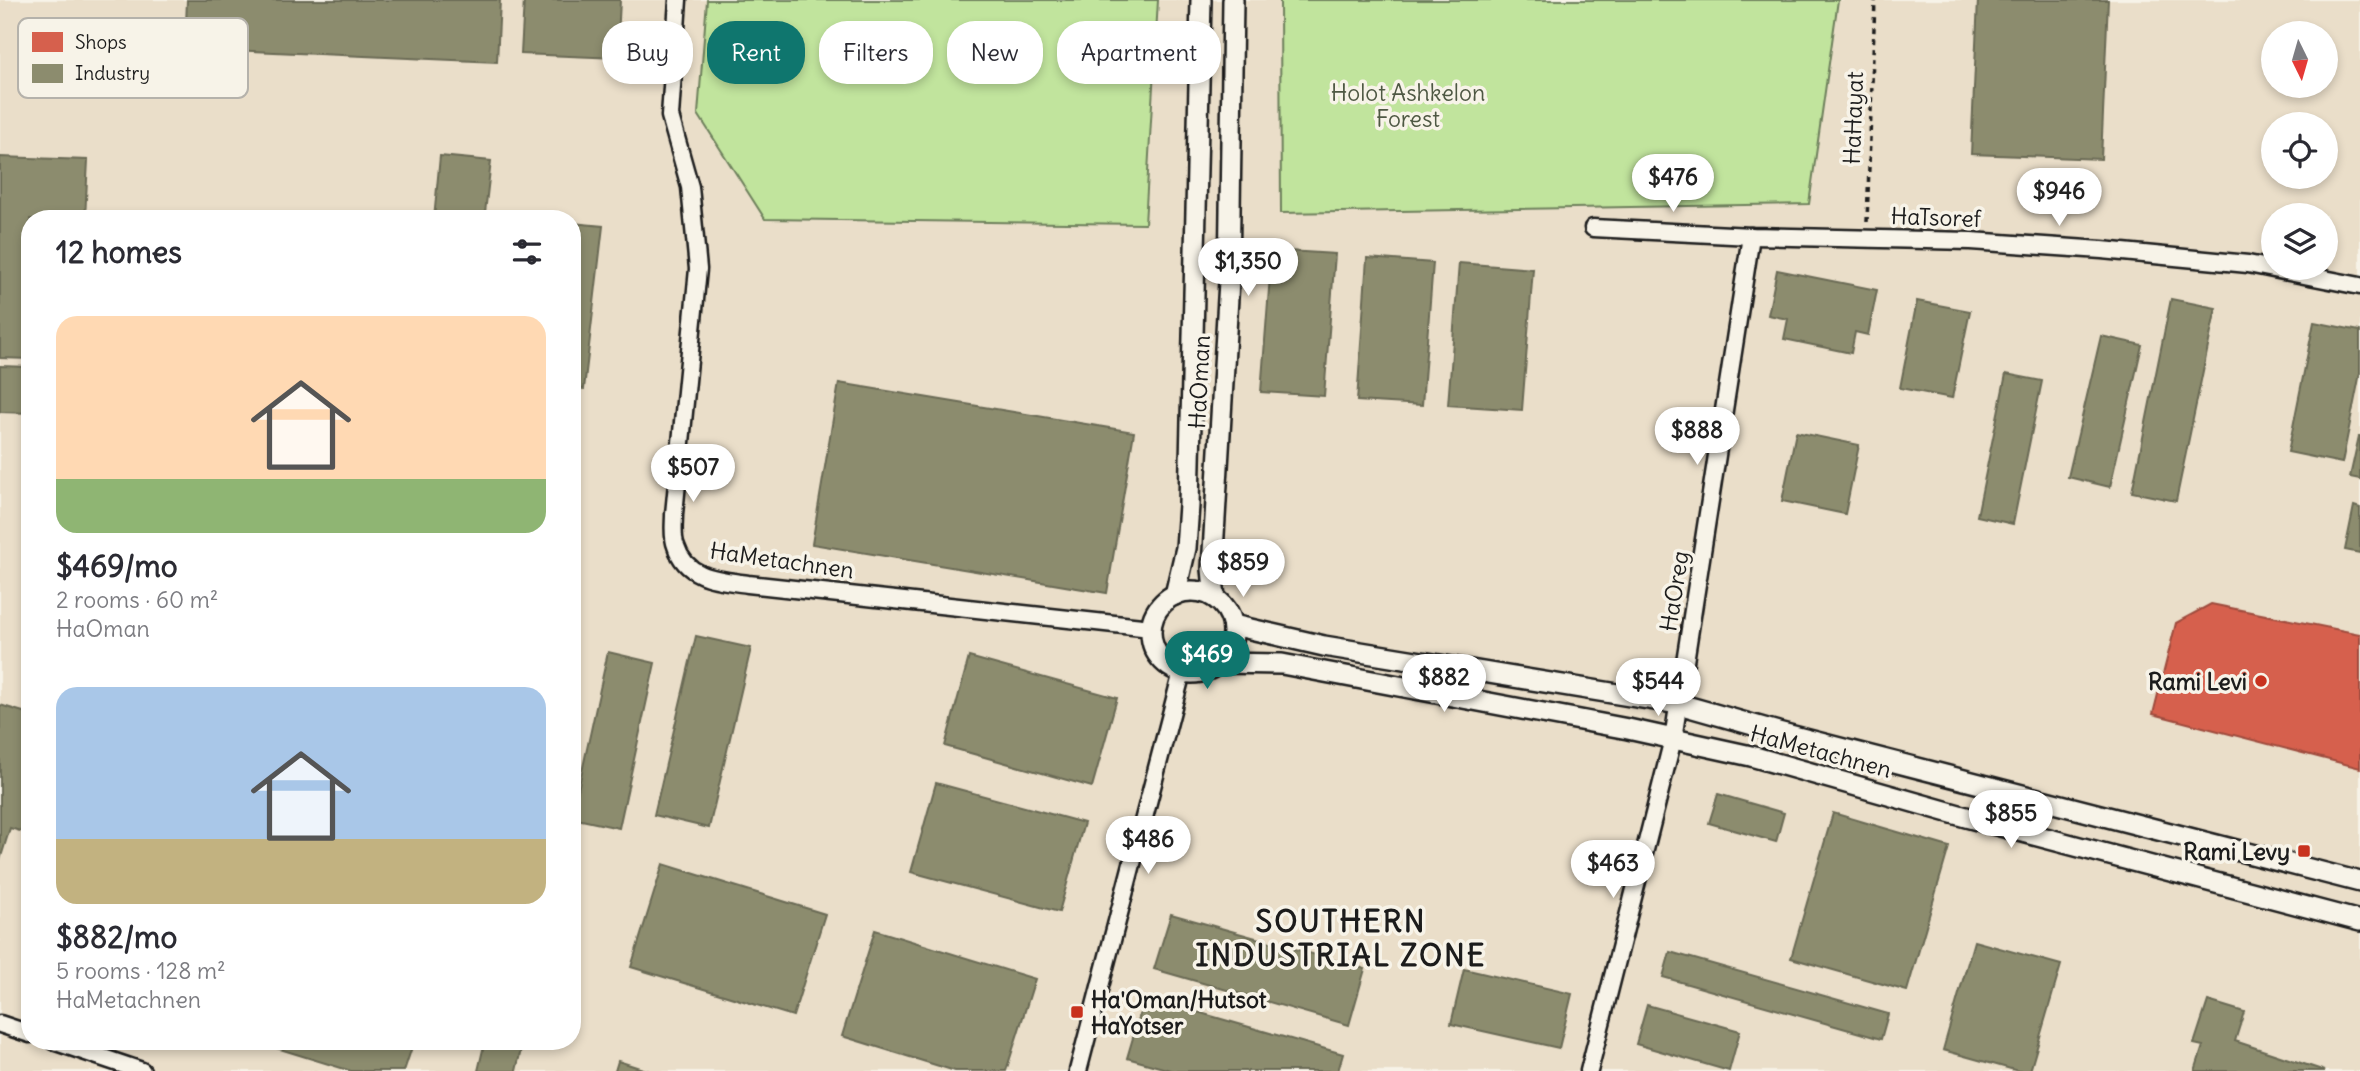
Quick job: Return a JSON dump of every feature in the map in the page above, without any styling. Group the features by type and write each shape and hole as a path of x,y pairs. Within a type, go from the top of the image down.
{"street":[{"name":"HaMetachnen","path":"678,0 670,116 691,187 698,269 674,513 675,545 686,566 706,578 748,584 1151,628"},
{"name":"HaOman","path":"1175,595 1186,548 1189,505 1201,0"},
{"name":"HaOman","path":"1215,598 1212,569 1228,281 1233,0"},
{"name":"HaTsoref","path":"1592,228 1751,236 1971,241 2115,251 2248,264 2360,286"},
{"name":"HaOreg","path":"1589,1071 1679,704 1751,236"},
{"path":"1195,591 1215,598 1229,614 1233,625 1231,646 1220,663 1209,670 1195,674 1182,672 1162,661 1155,651 1151,628 1159,609 1175,595 1195,591"},
{"name":"HaMetachnen","path":"1233,625 1324,646 1679,704 2360,883"},
{"name":"HaMetachnen","path":"1220,663 1294,666 1751,756 1966,817 2360,921"},
{"path":"1078,1071 1182,672"},
{"path":"0,1024 21,1031"},
{"path":"80,1050 142,1071"}],"path":[{"name":"HaHayat","path":"1866,238 1875,0"}],"shaded area":[{"path":"0,0 2360,0 2360,1071 0,1071"}],"green space":[{"path":"707,0 1158,0 1157,21 1057,21 1057,84 1153,84 1145,224 765,219 698,114"},
{"name":"Holot Ashkelon Forest","path":"1280,0 1838,0 1809,204 1281,213"}],"building: Shops":[{"name":"Rami Levi","path":"2211,604 2360,634 2360,768 2153,714 2176,623"}],"building: Industry":[{"path":"187,0 500,0 497,62 248,51 248,18 186,18"},
{"path":"524,0 620,0 619,21 602,21 602,57 521,54"},
{"path":"1978,0 2108,0 2101,159 1971,154"},
{"path":"440,156 491,161 485,210 435,210"},
{"path":"0,157 88,160 85,210 21,210 21,359 0,358"},
{"path":"581,224 603,226 584,389 581,389"},
{"path":"1272,250 1335,254 1324,396 1261,392"},
{"path":"1367,258 1433,263 1422,405 1357,401"},
{"path":"1459,263 1533,269 1522,410 1448,405"},
{"path":"1777,270 1877,290 1868,335 1855,332 1851,353 1784,339 1788,319 1768,315"},
{"path":"2171,299 2216,308 2176,501 2132,492"},
{"path":"1917,301 1970,311 1952,398 1900,388"},
{"path":"2314,322 2360,331 2360,373 2342,463 2288,452"},
{"path":"2101,336 2142,345 2110,487 2068,477"},
{"path":"0,366 21,367 21,413 0,412"},
{"path":"2006,374 2042,381 2013,524 1977,516"},
{"path":"839,383 1134,432 1107,593 812,544"},
{"path":"1796,432 1859,445 1845,514 1782,501"},
{"path":"2360,436 2360,479 2350,477"},
{"path":"2354,506 2360,508 2360,553 2345,550"},
{"path":"696,636 751,648 709,828 654,815"},
{"path":"608,652 655,663 619,828 581,820 581,776"},
{"path":"969,657 1117,698 1092,787 945,746"},
{"path":"0,705 21,711 21,831 10,828 0,860"},
{"path":"936,783 1084,823 1059,912 911,872"},
{"path":"1718,794 1784,813 1776,842 1709,823"},
{"path":"1833,813 1949,847 1907,991 1791,958"},
{"path":"663,864 825,914 793,1016 631,967"},
{"path":"1171,914 1365,969 1349,1025 1154,969"},
{"path":"875,930 1035,979 1006,1071 955,1071 842,1036"},
{"path":"1974,941 2061,965 2030,1071 2018,1071 1943,1050"},
{"path":"1670,952 1888,1014 1881,1039 1663,977"},
{"path":"1464,969 1572,994 1559,1048 1451,1024"},
{"path":"1145,997 1343,1054 1338,1071 1174,1071 1127,1058"},
{"path":"2208,1001 2244,1012 2235,1041 2325,1071 2195,1071 2203,1046 2194,1044"},
{"path":"1647,1005 1740,1031 1729,1071 1636,1044"},
{"path":"283,1050 411,1050 404,1071 351,1071"},
{"path":"483,1050 521,1050 516,1071 478,1071"},
{"path":"618,1061 649,1071 615,1071"}],"place":[{"name":"Rami Levi","path":"2261,681"},
{"name":"Rami Levy","path":"2304,851"},
{"name":"Ha'Oman/Hutsot HaYotser","path":"1077,1012"}],"district":[{"name":"SOUTHERN INDUSTRIAL ZONE","path":"1341,938"}]}
